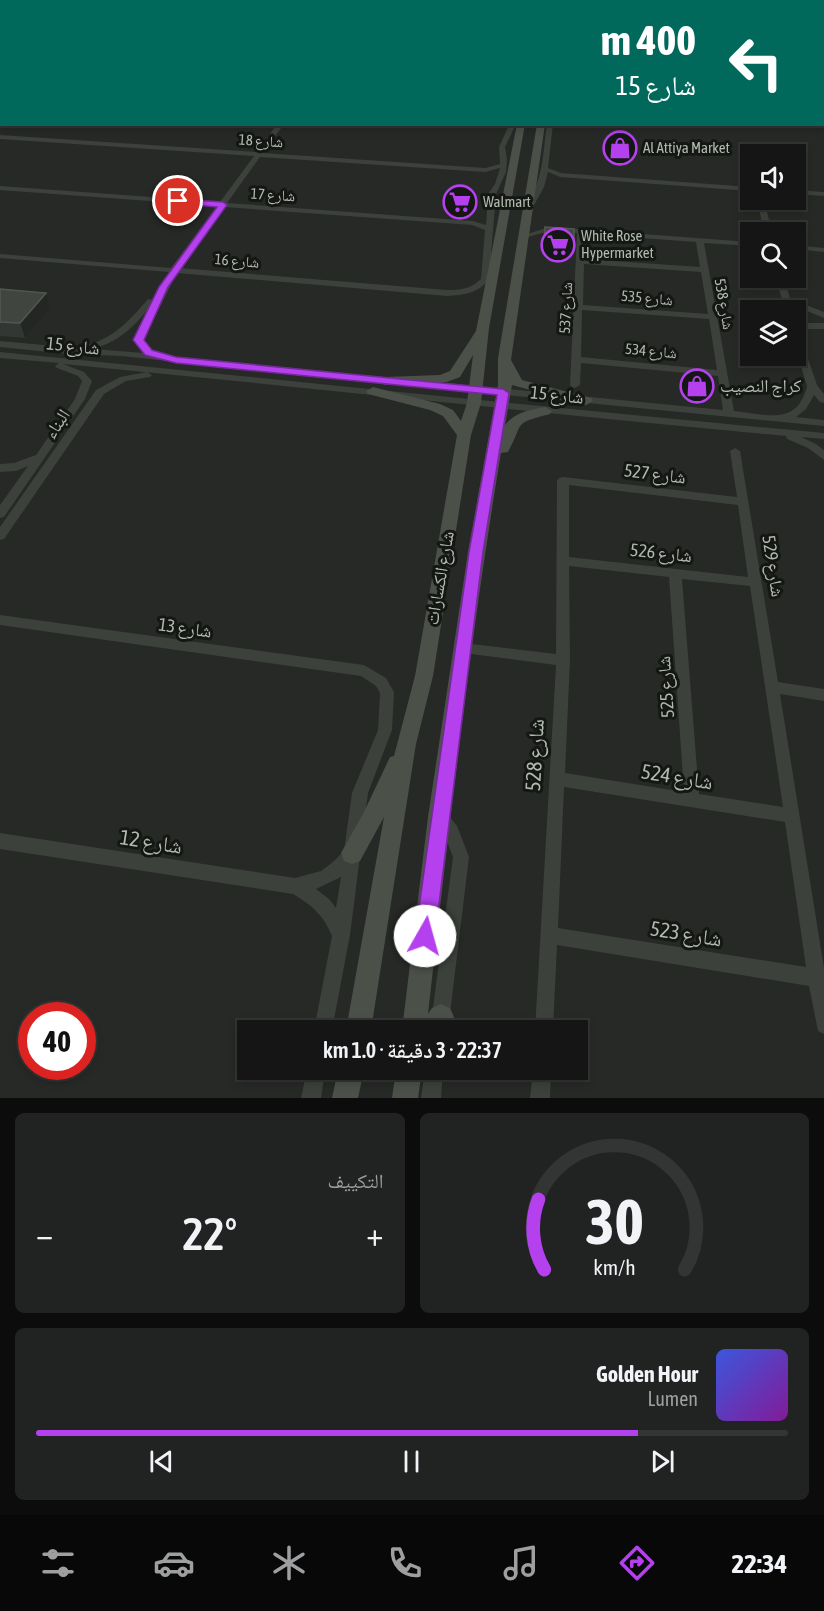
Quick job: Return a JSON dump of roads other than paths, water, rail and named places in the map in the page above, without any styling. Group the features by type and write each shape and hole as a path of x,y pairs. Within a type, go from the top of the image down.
{"street":[{"path":"176,360 148,352 138,340 174,270 279,126"},
{"path":"495,126 514,135"},
{"path":"506,213 501,202 500,181 504,161 514,135 513,126"},
{"name":"شارع الكسارات","path":"360,1020 406,744 424,676 464,435 475,396 483,328 506,213 514,135 520,126"},
{"name":"شارع الكسارات","path":"415,1020 439,817 502,400 504,358 541,126"},
{"path":"530,205 538,195 543,180 550,126"},
{"name":"شارع 18","path":"0,137 485,170 504,161"},
{"path":"537,153 545,166 560,175"},
{"name":"شارع 18","path":"485,170 500,181"},
{"path":"543,180 560,175 740,188"},
{"path":"489,229 492,194 500,181"},
{"name":"شارع 17","path":"0,188 473,223 489,229"},
{"path":"806,193 824,194"},
{"name":"شارع 17","path":"473,223 490,216"},
{"name":"شارع 16","path":"0,256 447,293 470,290 482,284 485,279 489,229"},
{"path":"525,236 549,229 740,243"},
{"name":"شارع 537","path":"575,385 581,231"},
{"name":"شارع 538","path":"700,240 722,373"},
{"path":"806,249 824,250"},
{"path":"581,261 704,270"},
{"path":"68,351 104,344 121,335 164,287"},
{"name":"شارع 535","path":"579,307 712,317"},
{"path":"806,308 824,315"},
{"path":"806,326 824,326"},
{"path":"386,381 442,379 455,374 483,328"},
{"name":"شارع 15","path":"0,344 68,351 122,352 176,360 386,381 502,400 545,411 824,436"},
{"name":"شارع 15","path":"0,355 373,391 475,396"},
{"name":"البناء","path":"0,514 80,399 87,381 81,374 67,368 30,358"},
{"path":"504,358 510,375 516,383 586,400"},
{"name":"شارع 534","path":"577,360 722,373"},
{"path":"806,366 812,386 824,400"},
{"name":"البناء","path":"0,536 100,392 123,379 170,373"},
{"path":"722,373 729,414"},
{"path":"782,419 803,408 809,402 812,386"},
{"path":"373,391 448,412 464,435"},
{"name":"شارع 15","path":"502,400 586,400 824,423"},
{"path":"487,489 501,460 508,430 515,421 525,415 545,411"},
{"path":"782,433 812,446 824,456"},
{"name":"شارع 529","path":"735,451 824,1025"},
{"path":"3,468 34,460 39,455"},
{"path":"3,468 15,477 20,488"},
{"name":"شارع 527","path":"563,481 743,502"},
{"name":"شارع 528","path":"545,1020 563,660 563,481"},
{"name":"شارع 526","path":"563,561 755,582"},
{"name":"شارع 525","path":"675,572 692,800"},
{"name":"شارع 13","path":"0,620 364,671 381,682 387,692 385,730 360,793 352,853"},
{"path":"463,648 563,660"},
{"path":"772,687 824,695"},
{"path":"325,1020 341,935 352,853 372,819 406,744"},
{"name":"شارع 524","path":"556,779 791,816"},
{"path":"439,817 454,837 461,857 439,1020"},
{"name":"شارع 12","path":"0,841 295,886 315,897 330,910 341,935"},
{"name":"شارع 12","path":"295,886 322,880 342,867 352,853"},
{"name":"شارع 523","path":"549,934 817,978"},
{"path":"310,1098 314,1080"},
{"path":"345,1098 349,1080"},
{"path":"405,1098 408,1080"},
{"path":"431,1098 433,1080"},
{"path":"540,1098 541,1080"}],"place":[{"name":"Al Attiya Market","path":"620,148"},
{"name":"Walmart","path":"460,202"},
{"name":"White Rose Hypermarket","path":"558,245"},
{"name":"كراج النصيب","path":"697,386"}]}
